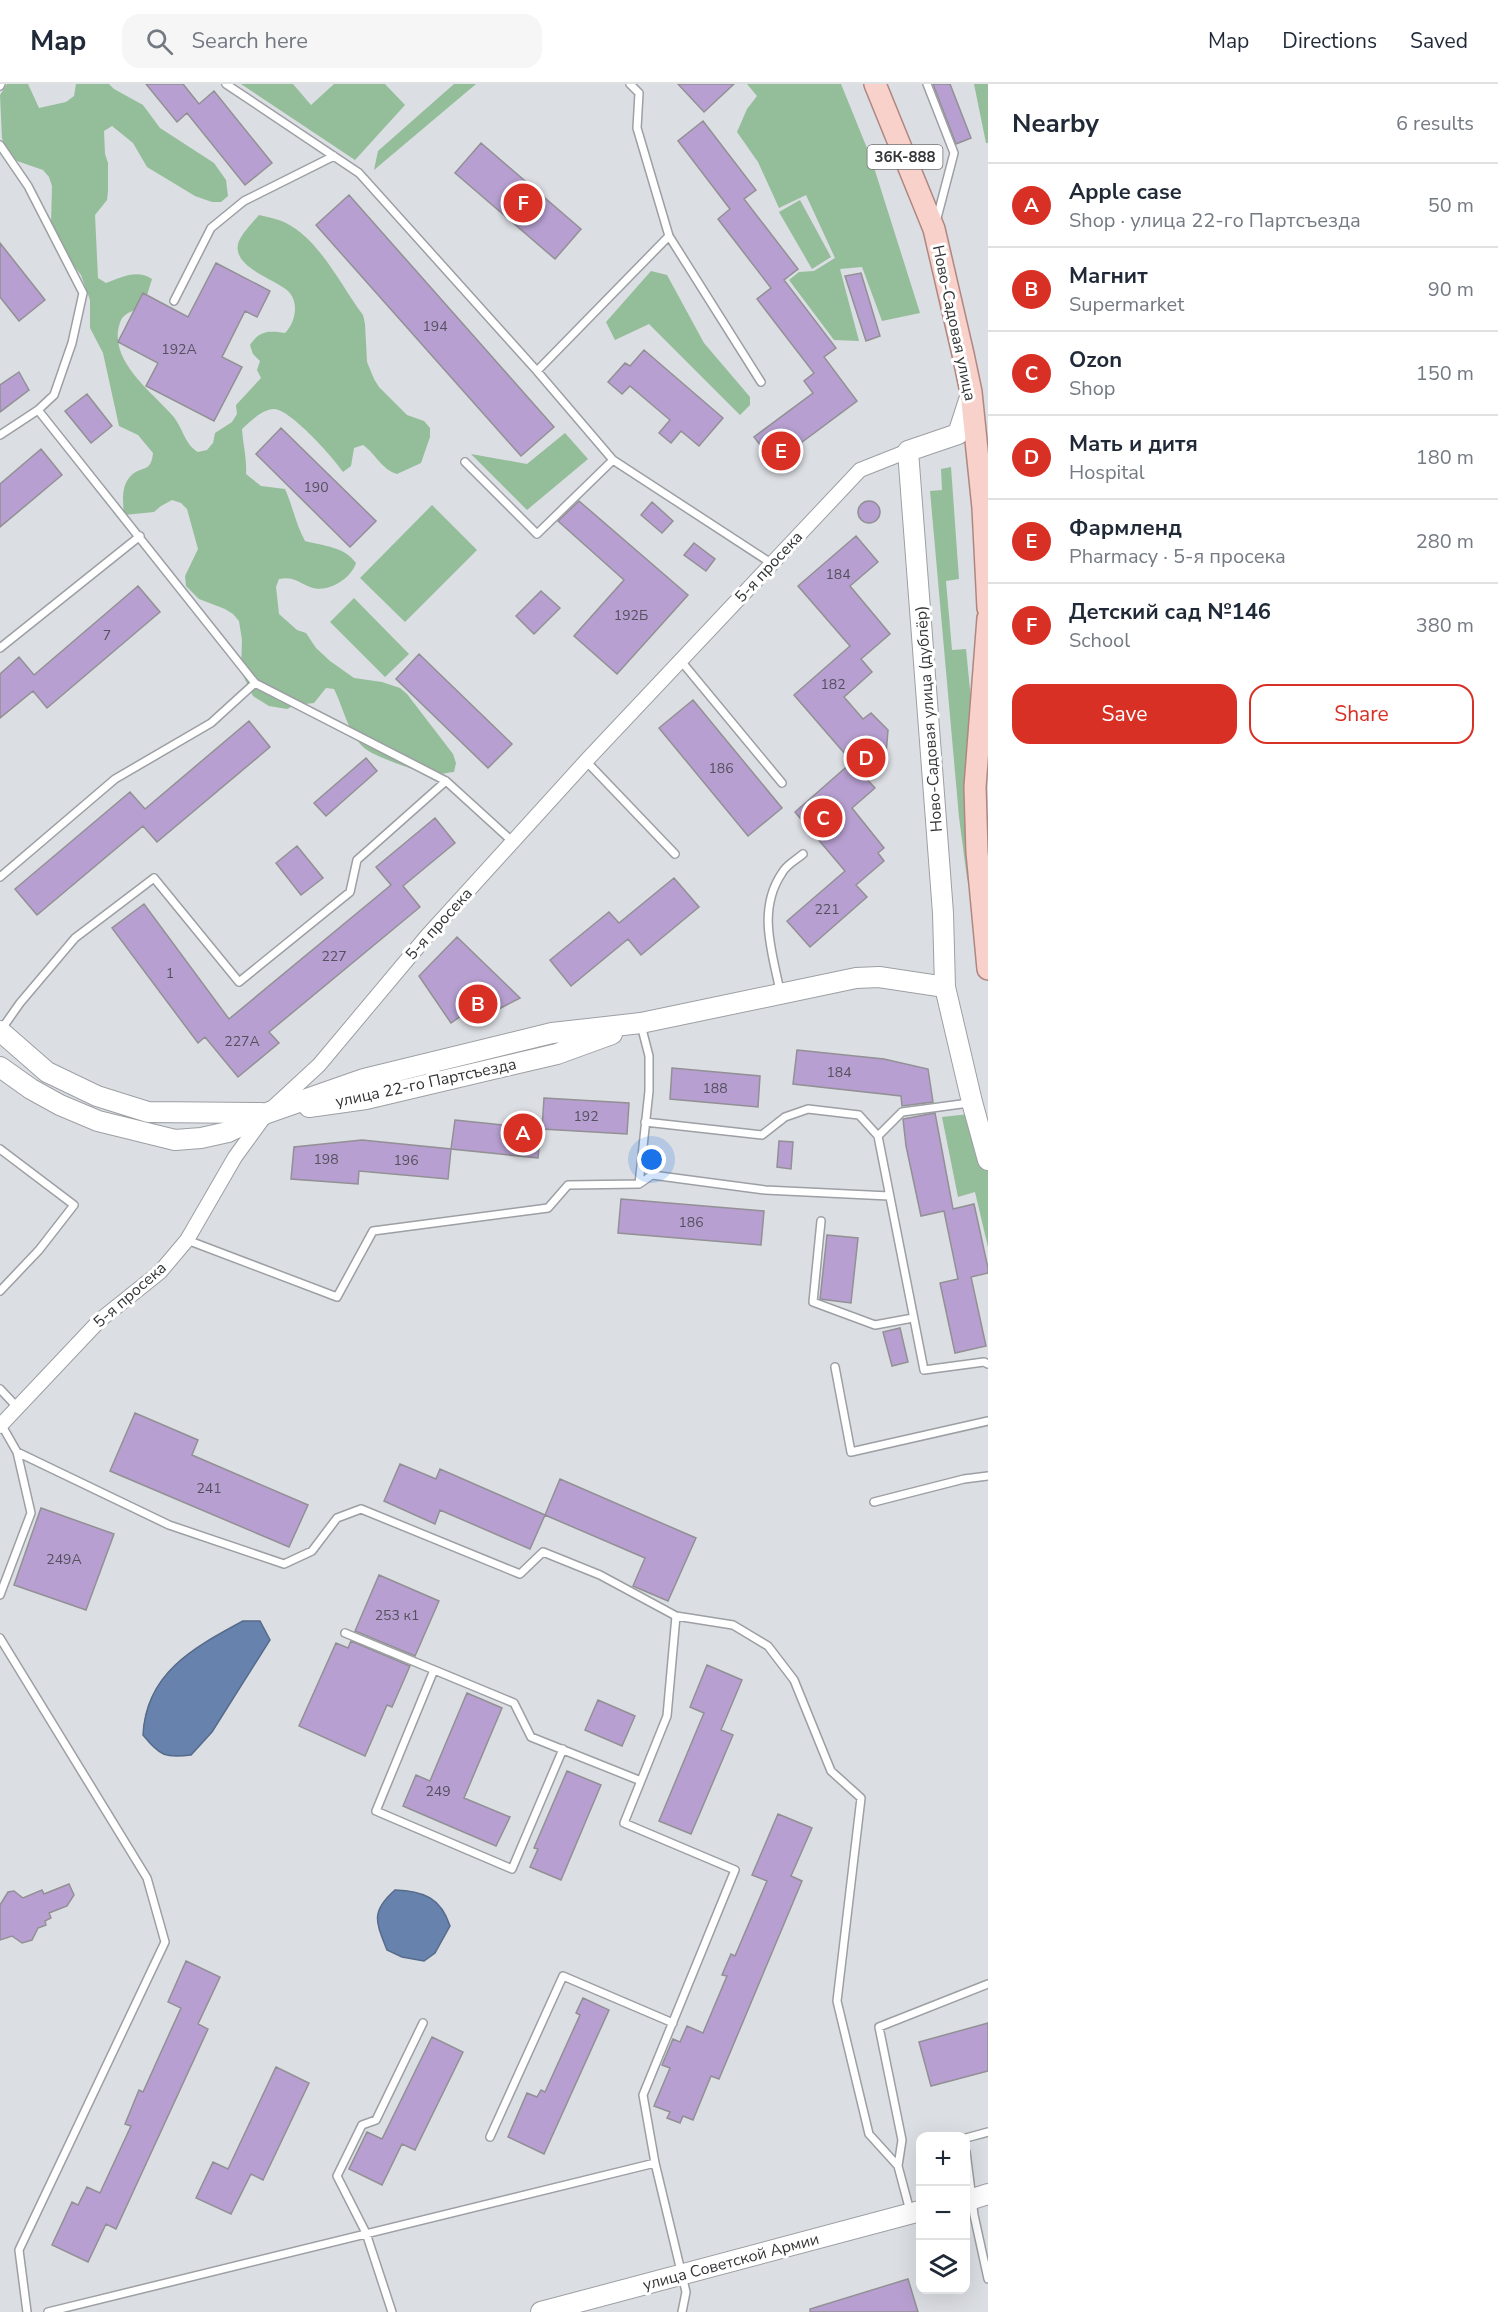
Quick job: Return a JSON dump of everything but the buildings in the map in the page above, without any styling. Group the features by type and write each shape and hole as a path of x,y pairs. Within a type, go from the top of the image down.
{"main road":[{"name":"Ново-Садовая улица","path":"875,84 934,230 971,392 984,508 988,608"},
{"path":"908,451 958,434 971,392"},
{"name":"Ново-Садовая улица (дублёр)","path":"908,451 942,902 945,987"},
{"path":"988,618 975,787 977,852 988,969"},
{"name":"улица 22-го Партсъезда","path":"267,1113 366,1100 546,1057 641,1023 830,982 879,977 945,987"},
{"path":"945,987 988,1160"},
{"path":"0,1032 46,1072 97,1096 148,1112 267,1113"},
{"path":"0,1068 30,1089 98,1121 174,1140 201,1138 228,1132 267,1113"},
{"name":"улица Советской Армии","path":"541,2312 916,2213"}],"street":[{"name":"5-я просека","path":"1,1425 100,1320 160,1272 187,1240 235,1157 267,1113 319,1065 427,936 586,761 860,470 908,451"}],"lane":[{"path":"226,84 359,173 537,370 613,460 771,563"},
{"path":"630,84 639,93 637,128 669,236 761,382"},
{"path":"927,84 954,153 934,230"},
{"path":"0,145 28,186 82,293 72,343 54,395 38,410 0,435"},
{"path":"174,301 211,228 244,201 334,156"},
{"path":"537,370 669,236"},
{"path":"38,410 255,682 446,781 513,842"},
{"path":"465,462 537,534 613,460"},
{"path":"0,648 140,536"},
{"path":"681,661 782,783"},
{"path":"0,877 115,779 211,723 255,682"},
{"path":"586,761 675,854"},
{"path":"0,1032 20,1003 75,938 154,878 239,982 350,892 357,860 446,781"},
{"path":"780,994 768,942 769,899 782,871 803,854"},
{"path":"639,1184 649,1091 649,1056 641,1023"},
{"path":"878,1136 902,1112 972,1102"},
{"path":"645,1122 762,1135 785,1117 808,1109 859,1115 878,1136 924,1370 984,1362 988,1364"},
{"path":"0,1149 74,1205 39,1250 0,1291"},
{"path":"187,1240 337,1297 373,1231 548,1208 568,1185 639,1184 652,1175 765,1190 889,1196"},
{"path":"821,1221 813,1302 875,1324 913,1318"},
{"path":"835,1367 852,1452 988,1421"},
{"path":"0,1389 16,1407"},
{"path":"0,1595 31,1513 17,1452 1,1425"},
{"path":"17,1452 169,1525 284,1564 312,1551 337,1518 361,1509 520,1574 543,1552 600,1575 676,1616 733,1625 768,1646 794,1680 831,1771 861,1798 837,2001 869,2134 898,2166 916,2213"},
{"path":"874,1502 964,1479 988,1476"},
{"path":"676,1616 667,1716 624,1823 735,1870 643,2095 655,2163 686,2292 682,2312"},
{"path":"345,1633 514,1703 531,1737 641,1781"},
{"path":"0,1638 147,1878 165,1942 19,2250 27,2312"},
{"path":"434,1670 376,1811 512,1869 563,1749"},
{"path":"490,2137 563,1976 672,2023"},
{"path":"898,2166 902,2140 879,2026 988,1984"},
{"path":"392,2312 366,2233 337,2176 362,2125 376,2120 423,2023"},
{"path":"970,2137 988,2132"},
{"path":"48,2312 655,2163"},
{"path":"970,2172 980,2250 988,2279"}],"green space":[{"path":"7,84 28,84 39,108 66,102 74,96 76,84 109,84 143,105 160,128 214,163 226,180 228,196 221,202 212,202 195,196 147,167 133,143 112,126 104,131 105,154 108,163 108,191 107,200 95,215 98,278 106,283 135,274 152,279 144,305 128,313 121,320 118,334 119,348 133,373 172,415 193,449 198,452 207,450 213,443 215,433 232,422 237,414 236,405 261,378 257,370 260,361 253,354 250,345 261,334 285,333 294,318 294,301 288,291 247,265 238,250 239,241 259,215 286,223 309,240 329,264 363,315 367,362 374,379 407,415 424,421 430,428 430,437 421,463 397,474 387,469 363,445 354,448 351,466 343,472 331,456 300,425 281,411 274,409 261,413 242,429 246,474 261,486 285,489 305,541 340,550 356,563 344,579 331,587 317,589 292,579 279,579 276,587 279,614 297,630 306,633 316,648 354,678 382,682 400,688 407,694 453,754 456,763 454,772 438,774 420,771 368,751 353,734 334,689 326,688 314,703 295,705 287,709 269,706 253,696 241,671 242,640 239,621 225,609 199,599 186,586 185,576 198,549 187,509 181,503 172,500 154,512 124,515 123,496 126,482 137,471 150,464 153,453 138,435 119,426 103,353 90,328 90,300 81,275 56,243 51,224 52,186 49,177 43,170 17,161 5,147 2,138 0,95"},
{"path":"241,84 293,84 311,105 334,84 385,84 405,105 355,160"},
{"path":"454,84 476,84 374,170 378,151"},
{"path":"747,84 841,84 871,158 920,313 882,321 862,267 840,269 859,341 834,340 789,280 799,272 814,271 835,258 806,195 779,208 758,162 737,132 747,109 757,96"},
{"path":"974,84 988,84 988,143 986,143"},
{"path":"800,200 831,257 812,269 779,212"},
{"path":"651,271 667,275 704,343 750,397 750,405 740,415 649,324 615,340 606,322"},
{"path":"565,433 588,459 527,510 471,454 527,464"},
{"path":"951,467 959,579 946,581 952,650 966,649 988,871 978,917 967,878 959,817 930,491 942,490 941,469"},
{"path":"432,505 477,550 405,622 360,578"},
{"path":"354,598 409,654 385,677 330,622"},
{"path":"978,1113 988,1144 988,1247 975,1192 958,1197 942,1117"}],"water":[{"path":"243,1621 260,1621 270,1640 212,1732 191,1755 169,1756 159,1751 143,1735 146,1713 163,1679 190,1653"},
{"path":"395,1890 423,1894 436,1903 446,1916 450,1926 435,1953 424,1961 402,1957 387,1950 378,1925 378,1918 382,1905"}],"place":[{"name":"Детский сад №146","path":"523,203"},
{"name":"Фармленд","path":"781,451"},
{"name":"Мать и дитя","path":"866,758"},
{"name":"Ozon","path":"823,818"},
{"name":"Магнит","path":"478,1004"},
{"name":"Apple case","path":"523,1133"}]}
